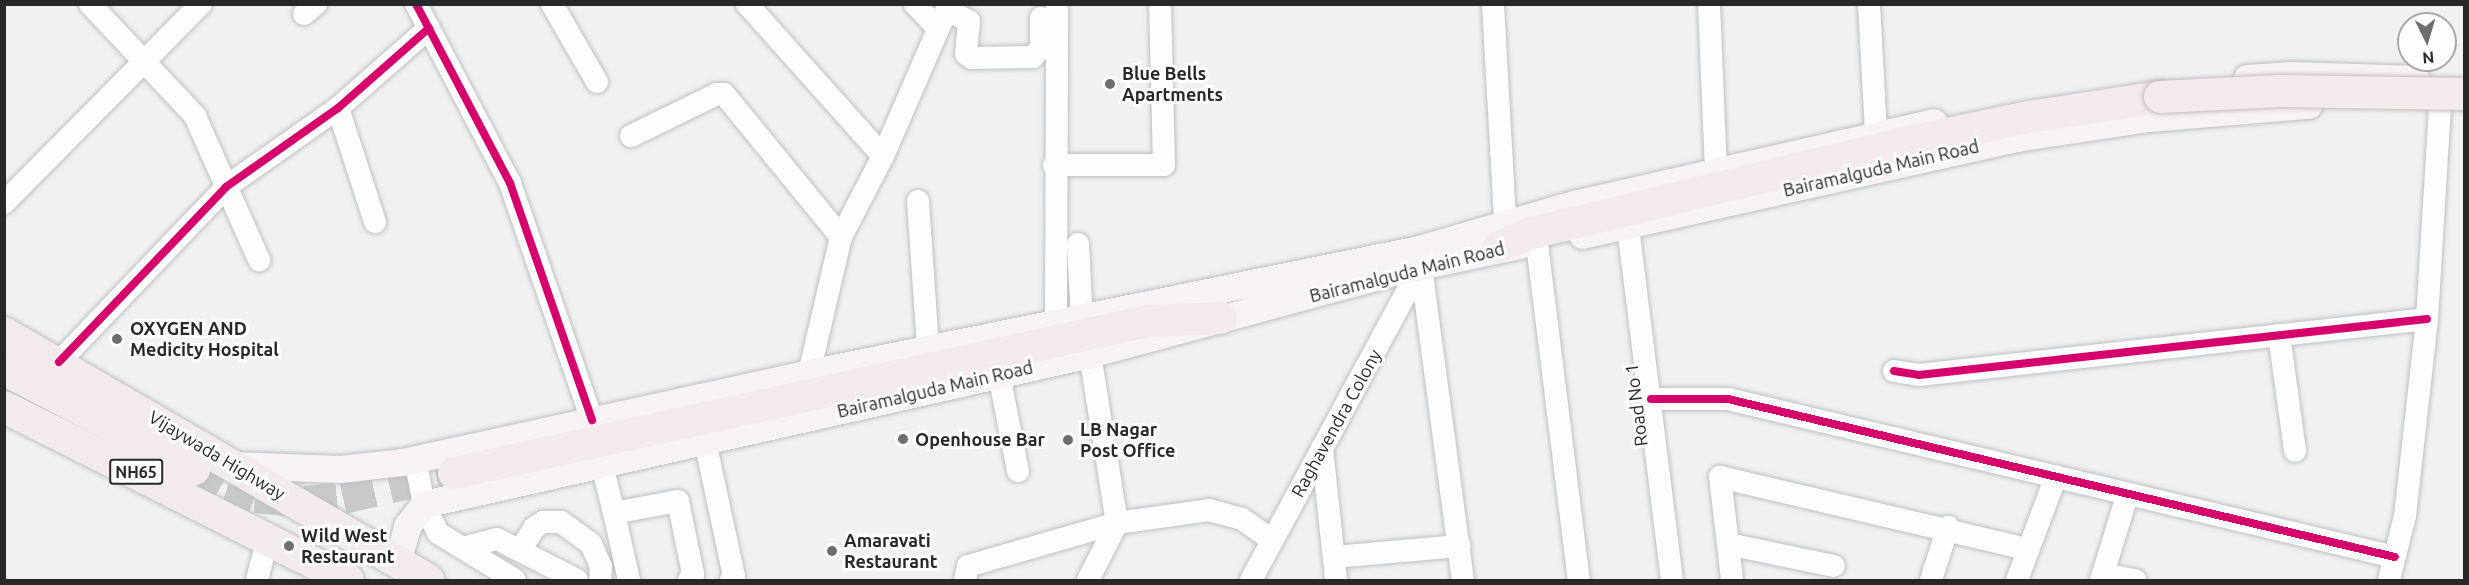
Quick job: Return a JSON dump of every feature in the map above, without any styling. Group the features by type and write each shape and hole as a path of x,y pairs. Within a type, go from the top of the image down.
{"highway":[{"path":"1502,234 1528,234 1909,142 2029,117 2160,97 2280,91 2456,103"},
{"path":"454,473 1148,321 1221,318"},
{"name":"Vijaywada Highway","path":"4,333 59,362 428,580"},
{"path":"4,369 194,469"},
{"name":"NH65","path":"4,407 268,537 348,580"}],"main road":[{"path":"233,465 340,469 415,459 928,348 1082,320 1419,249 1502,234 1716,170 1876,133 2079,94 2157,84 2292,75 2390,90 2464,83"},
{"name":"Bairamalguda Main Road","path":"424,504 1090,354 1421,266 1502,234 1537,244 1628,226 1878,166 2027,136 2149,118 2277,107 2390,90 2456,103"},
{"path":"397,562 407,526 424,504"}],"street":[{"path":"90,4 145,60 195,116 259,260"},
{"path":"4,203 201,4"},
{"path":"416,4 510,183 592,420"},
{"path":"552,4 597,82"},
{"path":"747,4 883,156"},
{"path":"915,4 969,21 966,54 972,58 1033,57 1041,47 1042,4"},
{"path":"1056,325 1054,165 1057,4"},
{"path":"1054,165 1164,165 1160,4"},
{"path":"1493,4 1502,234"},
{"path":"1709,4 1716,170"},
{"path":"1869,4 1876,133"},
{"path":"809,373 842,237 883,156 945,14"},
{"path":"59,362 226,186 338,108 429,28"},
{"path":"631,136 717,94 724,94 842,237"},
{"path":"2389,580 2405,516 2427,319 2456,103"},
{"path":"338,108 375,222"},
{"path":"918,201 928,348"},
{"name":"Road No 1","path":"1628,226 1672,580"},
{"path":"1077,244 1082,320"},
{"path":"1537,244 1580,580"},
{"path":"1421,266 1463,580"},
{"name":"Raghavendra Colony","path":"1251,580 1421,266"},
{"path":"1894,371 1919,375 2427,319"},
{"path":"2279,335 2295,451"},
{"path":"1088,580 1117,523 1090,354"},
{"path":"999,375 1018,471"},
{"path":"1651,399 1728,399 2056,476 2127,496 2395,557"},
{"path":"705,441 734,576 731,580"},
{"path":"1322,448 1336,580"},
{"path":"415,459 424,504 438,532 515,580"},
{"path":"602,465 629,580"},
{"path":"2017,580 2056,476"},
{"path":"1732,580 1720,477 1948,527 2027,549"},
{"path":"2127,496 2102,577 2135,580"},
{"path":"614,513 678,501 693,574 689,580"},
{"path":"965,580 968,566 1117,523 1209,510 1242,519 1272,540"},
{"path":"521,549 534,528 543,522 561,522 591,544 601,566 600,580"},
{"path":"1931,580 1948,527"},
{"path":"257,580 268,537"},
{"path":"463,548 492,539 521,549 577,580"},
{"path":"1728,544 1834,566"},
{"path":"1334,558 1460,546"}],"tunnel":[{"path":"194,469 227,488 255,497 305,502 343,498 454,473"}],"cycle path":[{"path":"416,4 510,183 592,420"},
{"path":"59,362 226,187 338,108 429,28"},
{"path":"1894,371 1919,375 2427,319"},
{"path":"1651,399 1728,399 2395,557"}],"place":[{"name":"Blue Bells Apartments","path":"1110,84"},
{"name":"OXYGEN AND Medicity Hospital","path":"117,339"},
{"name":"Openhouse Bar","path":"903,439"},
{"name":"LB Nagar Post Office","path":"1068,440"},
{"name":"Wild West Restaurant","path":"289,546"},
{"name":"Amaravati Restaurant","path":"832,551"}]}
